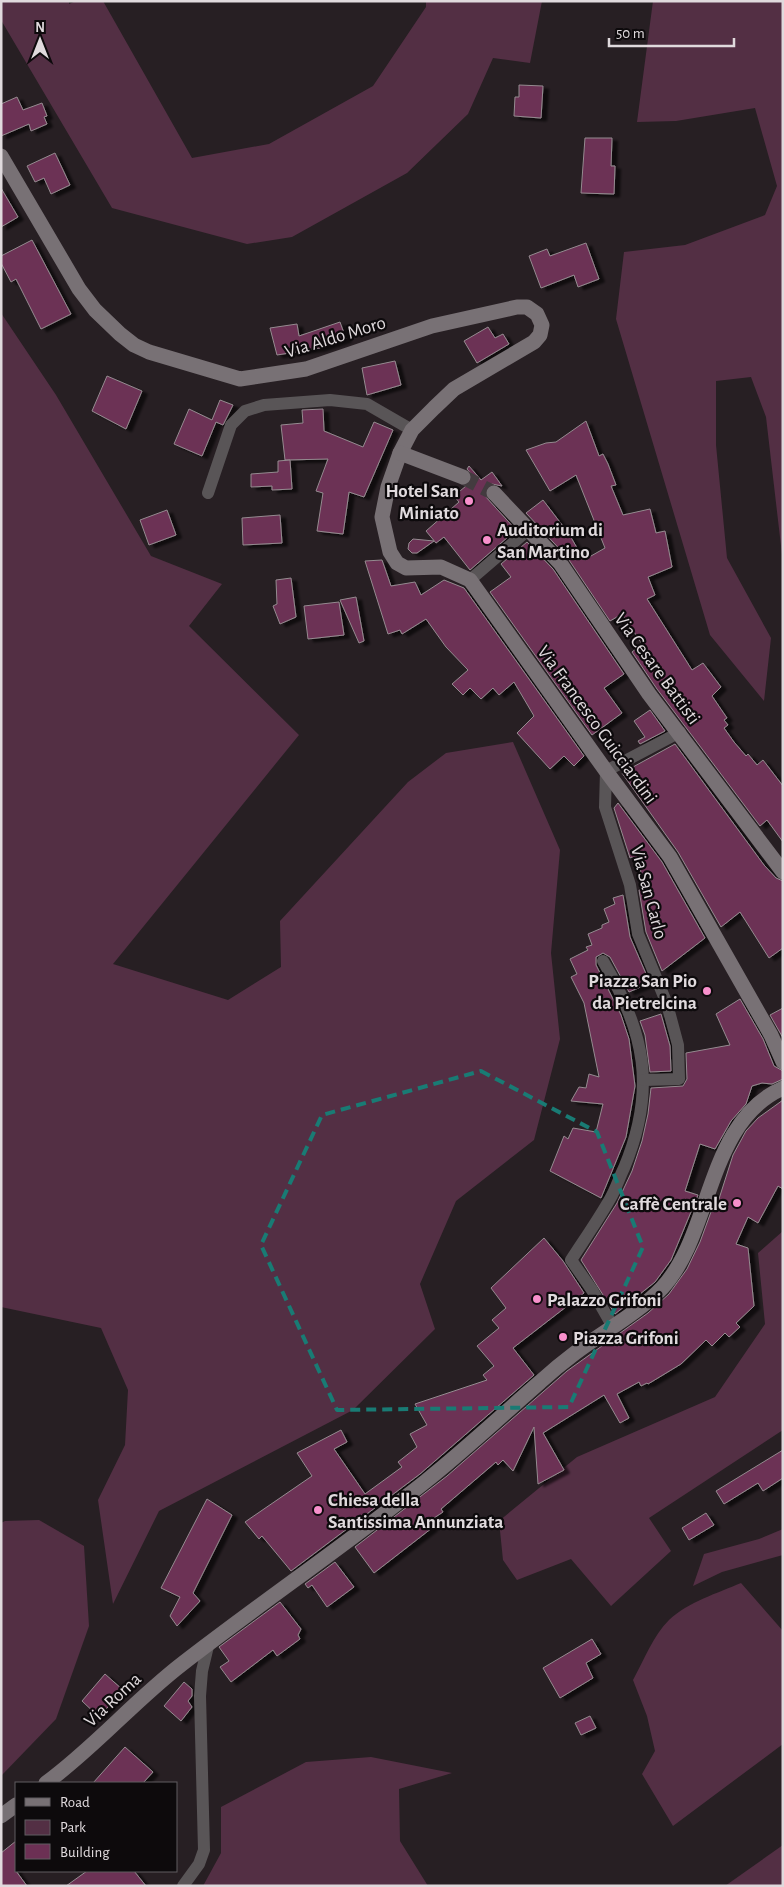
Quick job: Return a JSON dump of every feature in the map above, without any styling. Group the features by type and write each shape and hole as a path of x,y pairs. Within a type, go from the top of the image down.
{"main road":[{"name":"Via Aldo Moro","path":"1,156 79,289 95,310 134,345 193,366 240,379 297,370 432,326 489,312 517,307 527,308 537,314 542,325 540,335 534,342 454,388 412,430 400,453"},
{"path":"463,477 400,453 388,487 382,517 390,552 397,563 406,568 441,567 470,580"},
{"name":"Via Cesare Battisti","path":"494,493 560,563 649,694 680,732 783,872"},
{"name":"Via Francesco Guicciardini","path":"470,580 606,772 670,857 774,1034 783,1062"},
{"name":"Via Roma","path":"47,1782 72,1764 149,1691 427,1481 576,1352 613,1327 663,1287 680,1263 716,1170 733,1138 756,1106 783,1088"},
{"path":"1,1816 15,1806"}],"street":[{"path":"208,493 231,424 245,411 258,407 330,400 367,404 412,430"},
{"path":"470,580 528,530"},
{"path":"606,772 680,732"},
{"name":"Via San Carlo","path":"606,772 605,807 630,885 638,934 667,1004 678,1045 679,1079 644,1080"},
{"path":"603,961 621,991 633,1022 640,1044 644,1080 638,1128 611,1198 571,1260 592,1290 613,1327"},
{"path":"183,1886 199,1864 204,1850 200,1696 202,1671 208,1646"}],"highlighted area":[{"path":"481,1071 597,1132 643,1247 569,1407 337,1410 261,1245 322,1115"}],"green space":[{"path":"1,1 69,1 69,4 76,1 103,1 192,158 269,144 373,86 426,7 426,1 542,1 530,63 493,58 468,114 407,173 292,237 247,244 112,208 1,20"},
{"path":"653,1 783,1 783,563 766,417 751,377 716,381 716,445 727,558 771,638 764,701 710,635 616,319 624,252 685,245 765,215 777,186 755,108 676,121 637,122"},
{"path":"1,313 56,395 151,556 222,584 189,626 299,735 113,964 228,1000 281,967 280,921 408,782 446,753 513,742 560,850 551,953 560,1039 534,1140 456,1201 420,1284 435,1329 353,1410 159,1511 113,1604 98,1500 125,1445 128,1390 101,1328 1,1307"},
{"path":"783,1231 783,1430 649,1518 671,1551 611,1606 571,1559 517,1580 503,1560 499,1521 577,1457 715,1397 765,1324 758,1253"},
{"path":"39,1520 84,1546 89,1626 56,1719 1,1776 1,1523 5,1521"},
{"path":"783,1529 783,1555 722,1572 693,1586 704,1554 759,1539"},
{"path":"741,1583 783,1631 783,1744 673,1826 642,1774 655,1751 647,1716 633,1680 653,1641 669,1620 694,1603"},
{"path":"371,1757 452,1773 399,1789 400,1841 428,1886 203,1886 221,1853 221,1807 306,1762"},
{"path":"783,1845 783,1886 725,1886"}],"building":[{"path":"519,85 543,86 541,118 514,116 515,97 519,97"},
{"path":"17,97 23,110 42,103 47,116 44,117 47,124 31,131 29,124 1,136 1,104"},
{"path":"585,138 612,138 611,166 615,166 614,194 581,193"},
{"path":"55,153 70,185 51,194 44,178 35,182 27,166"},
{"path":"1,188 18,217 1,227"},
{"path":"32,240 71,314 41,329 16,279 11,282 1,263 1,256"},
{"path":"586,243 599,279 578,287 574,275 541,288 529,256 547,249 550,256"},
{"path":"340,322 346,339 320,348 277,355 270,328 297,324 299,336"},
{"path":"488,327 495,338 503,334 509,344 477,363 464,341"},
{"path":"395,361 401,385 367,395 362,368"},
{"path":"107,376 142,391 126,429 92,411"},
{"path":"220,400 233,405 223,425 216,422 202,456 174,444 189,409 212,420"},
{"path":"323,409 324,431 363,447 374,422 393,430 364,497 349,492 343,534 317,531 323,493 316,491 328,459 285,460 281,425 303,423 302,410"},
{"path":"586,421 599,456 603,454 608,464 616,485 611,486 623,515 650,509 656,533 665,531 672,567 648,577 655,595 647,599 692,670 703,663 721,687 712,696 727,718 724,720 728,725 724,728 734,742 757,765 763,760 783,786 783,842 767,820 760,826 657,689 632,652 642,644 622,614 610,621 567,557 526,513 543,500 569,534 584,560 605,548 576,475 550,491 526,450 546,443 556,442"},
{"path":"290,460 292,489 272,490 272,486 251,487 251,474 278,472 278,461"},
{"path":"469,466 481,480 492,472 502,486 492,484 488,486 485,496 516,530 470,570 444,537 436,543 426,531 459,502 454,496 472,481 472,475 467,469"},
{"path":"167,510 176,535 149,545 140,520"},
{"path":"280,515 282,543 243,545 242,518"},
{"path":"413,539 434,541 417,553 412,553 408,549 409,543"},
{"path":"527,542 553,569 624,674 604,688 622,713 592,735 490,592 511,577 501,564"},
{"path":"382,560 391,586 415,582 421,595 444,580 464,588 584,756 574,766 564,756 550,769 517,733 534,716 514,682 499,695 493,688 481,699 470,688 463,695 452,684 468,670 446,647 426,619 402,634 400,630 388,634 365,561"},
{"path":"291,578 296,617 280,624 273,606 277,604 276,580"},
{"path":"356,597 364,641 359,643 340,600"},
{"path":"339,602 344,635 308,639 304,606"},
{"path":"650,710 665,731 640,744 638,741 645,737 634,721"},
{"path":"675,744 764,865 776,878 783,881 783,948 769,958 740,912 721,927 678,852 622,773"},
{"path":"618,803 662,862 705,938 662,971 646,932 639,890 647,887 636,860 634,861 632,857 630,858 614,808"},
{"path":"623,895 630,937 650,983 629,992 610,957 603,953 596,957 596,965 621,1015 629,1039 635,1086 626,1137 601,1198 550,1171 564,1136 568,1139 573,1128 596,1132 603,1104 571,1101 579,1087 586,1088 589,1074 599,1077 584,1003 571,977 577,974 570,959 588,950 586,947 592,945 588,934 602,928 602,925 609,922 604,909 615,904 613,898"},
{"path":"740,999 763,1039 774,1066 783,1071 783,1079 772,1084 762,1083 752,1086 746,1104 731,1121 715,1149 700,1144 685,1191 698,1195 671,1260 655,1282 615,1314 581,1260 617,1203 632,1171 642,1141 651,1088 683,1086 687,1079 686,1053 730,1045 716,1014"},
{"path":"783,1008 783,1038 770,1015"},
{"path":"661,1014 670,1046 671,1071 650,1072 645,1035 640,1021"},
{"path":"783,1100 783,1189 778,1186 758,1223 748,1217 736,1244 748,1248 754,1306 736,1323 740,1327 729,1337 725,1333 712,1346 706,1340 681,1364 648,1384 641,1386 639,1382 617,1394 629,1418 620,1423 604,1395 543,1433 564,1470 538,1484 534,1427 513,1471 503,1460 498,1465 496,1462 441,1509 443,1512 428,1522 432,1528 374,1573 355,1547 447,1476 567,1371 648,1313 669,1294 687,1269 700,1242 715,1201 718,1202 733,1155 746,1131 758,1118"},
{"path":"544,1238 563,1261 584,1293 513,1348 534,1375 420,1474 291,1571 262,1536 259,1539 245,1522 312,1476 297,1453 341,1430 347,1442 334,1449 365,1494 402,1467 398,1462 417,1447 410,1434 427,1425 415,1404 487,1380 483,1375 494,1366 477,1346 499,1328 492,1320 506,1308 491,1288"},
{"path":"783,1450 783,1478 763,1491 758,1483 724,1504 716,1491"},
{"path":"207,1499 232,1515 193,1593 200,1601 177,1626 170,1616 180,1597 161,1588"},
{"path":"706,1513 714,1525 689,1540 682,1528"},
{"path":"335,1562 354,1587 327,1607 312,1585 308,1588 305,1584"},
{"path":"280,1602 301,1629 298,1635 300,1639 277,1656 273,1650 231,1682 220,1667 229,1661 219,1647"},
{"path":"592,1639 601,1654 586,1663 593,1678 560,1698 543,1668"},
{"path":"105,1674 123,1690 99,1717 82,1701"},
{"path":"184,1682 192,1689 192,1696 188,1701 192,1707 181,1721 164,1706"},
{"path":"590,1716 596,1728 581,1735 575,1723"},
{"path":"125,1747 153,1772 144,1782 94,1782"},
{"path":"15,1842 15,1872 27,1886 1,1886 1,1853"},
{"path":"86,1872 135,1872 146,1886 66,1886"}],"tunnel":[{"path":"463,477 494,493"}],"place":[{"name":"Hotel San Miniato","path":"469,501"},
{"name":"Auditorium di San Martino","path":"487,540"},
{"name":"Piazza San Pio da Pietrelcina","path":"707,991"},
{"name":"Caffè Centrale","path":"737,1203"},
{"name":"Palazzo Grifoni","path":"537,1299"},
{"name":"Piazza Grifoni","path":"563,1337"},
{"name":"Chiesa della Santissima Annunziata","path":"318,1510"}]}
